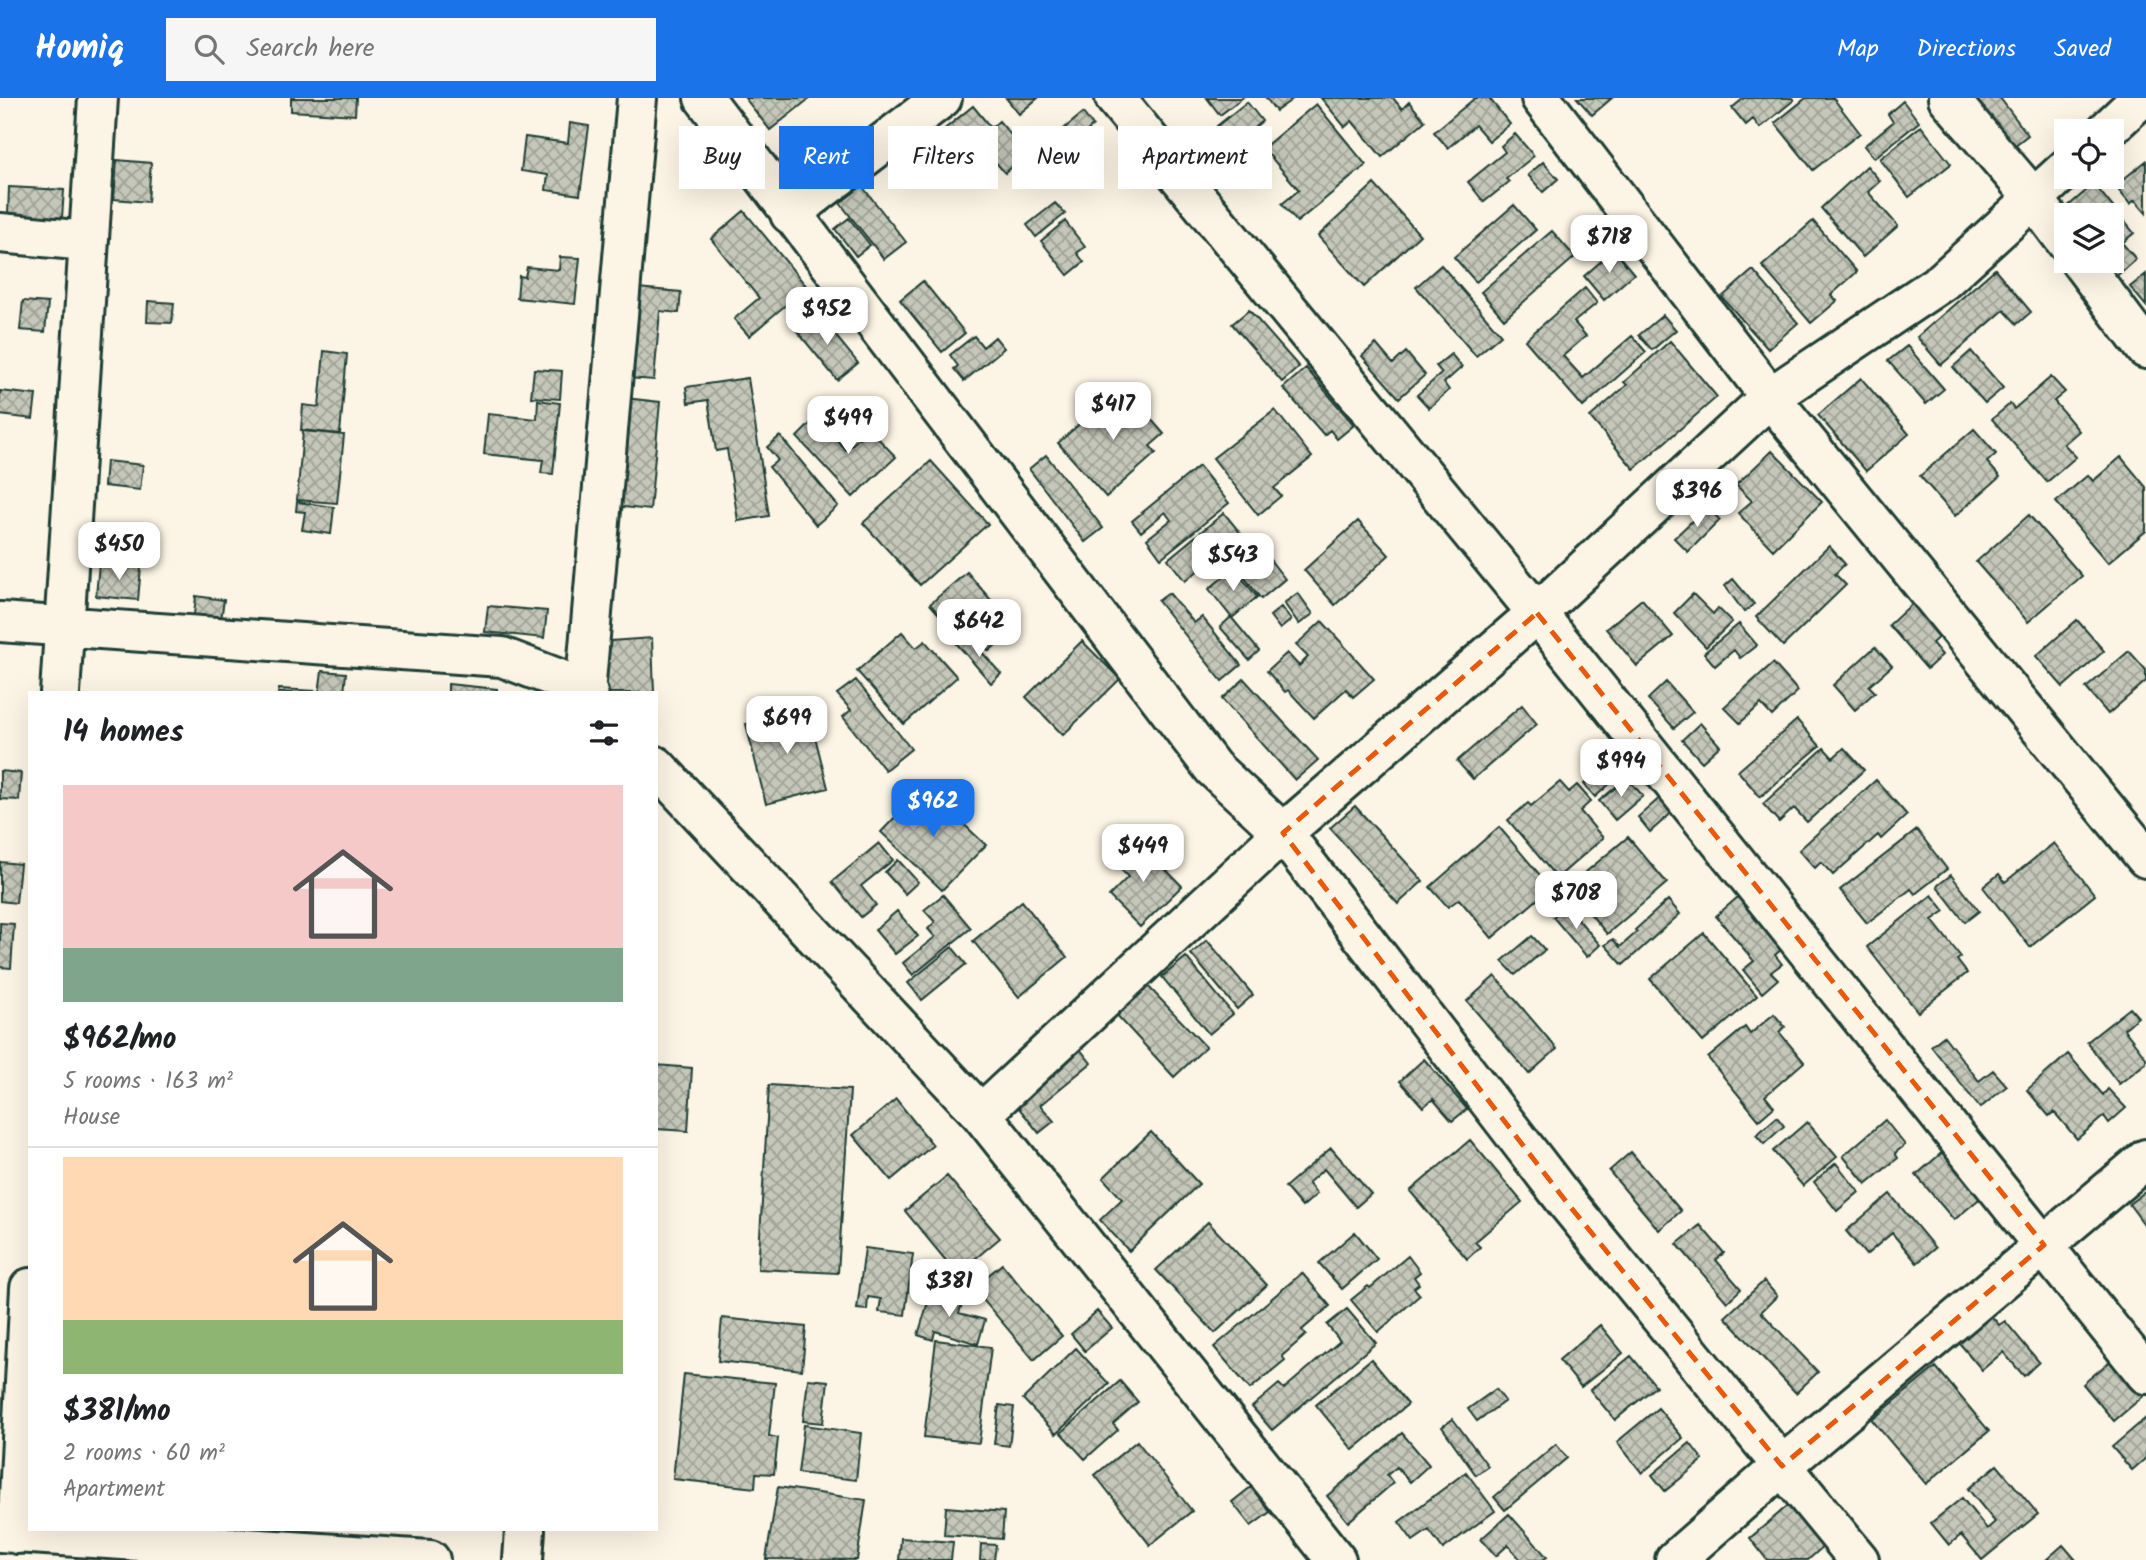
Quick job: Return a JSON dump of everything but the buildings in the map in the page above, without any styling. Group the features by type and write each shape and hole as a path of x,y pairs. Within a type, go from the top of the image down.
{"street":[{"path":"60,691 98,98"},
{"path":"586,691 637,98"},
{"path":"704,98 1213,768 1283,833 1568,1204 1859,1560"},
{"path":"790,214 942,98"},
{"path":"1115,98 1537,613 2146,1374"},
{"path":"1541,98 1770,397 2146,859"},
{"path":"1948,98 2054,226"},
{"path":"2119,119 2141,98"},
{"path":"981,1114 1283,833 1537,613 1770,397 1943,281 2054,180"},
{"path":"0,233 87,241"},
{"path":"2089,273 2146,349"},
{"path":"0,622 502,657 584,691"},
{"path":"658,768 981,1114 1336,1560"},
{"path":"1675,1560 1782,1466 2146,1159"},
{"path":"28,1311 9,1533 430,1560"},
{"path":"523,1560 525,1531"}],"highlighted area":[{"path":"1537,613 2044,1245 1782,1466 1568,1204 1283,833"}]}
